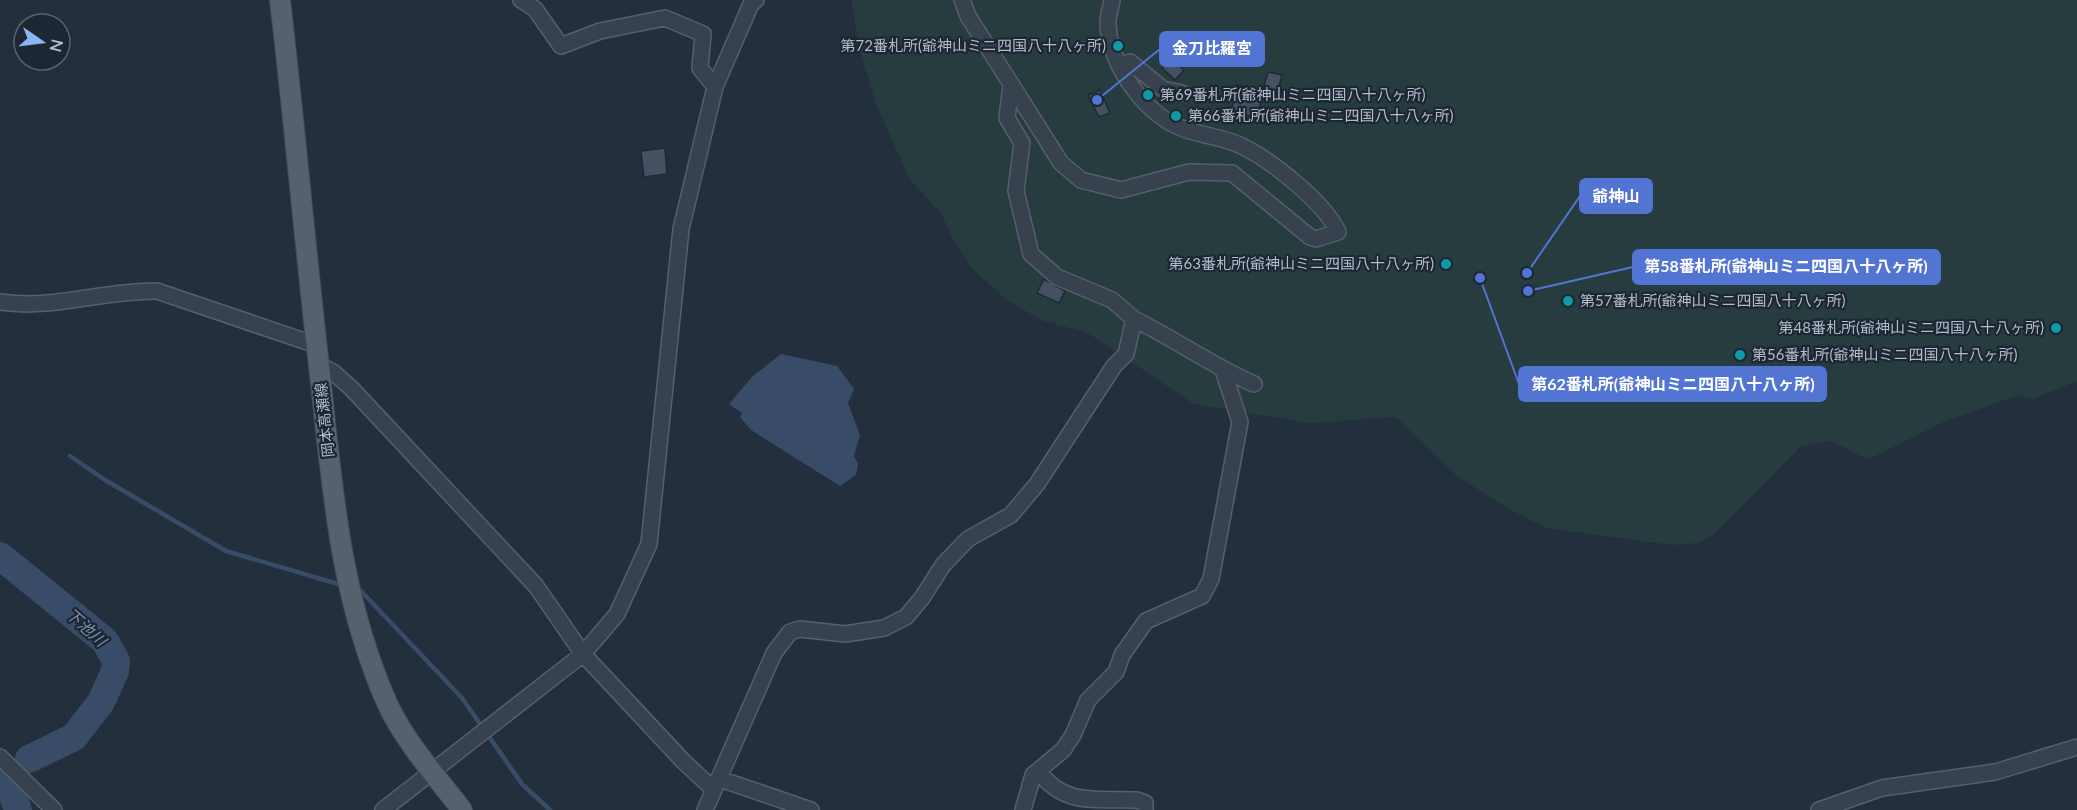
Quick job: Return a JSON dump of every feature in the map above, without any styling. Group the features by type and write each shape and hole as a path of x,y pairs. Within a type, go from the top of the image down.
{"main road":[{"name":"岡本高瀬線","path":"280,0 316,345 336,520 345,575 360,637 388,705 412,747 462,810"}],"street":[{"path":"521,0 537,4 561,46 600,31 665,18 703,34 700,68 715,87"},
{"path":"383,810 583,654 617,614 649,544 681,229 715,87 751,4 756,0"},
{"path":"962,0 968,16 1061,163 1081,180 1121,190 1189,172 1232,172 1310,237 1316,239 1338,232 1332,217 1268,161 1243,146 1171,124 1135,94 1120,66 1108,23 1112,0"},
{"path":"1120,66 1130,62 1143,75 1163,89 1182,93"},
{"path":"1011,85 1007,118 1022,143 1016,191 1031,254 1057,277 1113,300 1134,319 1171,337 1223,370 1254,384"},
{"path":"0,302 44,303 136,290 157,291 316,345"},
{"path":"705,810 774,653 790,632 800,629 845,634 884,628 906,617 922,598 943,565 968,539 1011,514 1037,484 1114,366 1126,354 1134,319"},
{"path":"319,365 333,372 352,389 487,532 536,586 583,654 684,762 717,784 811,810"},
{"path":"1023,810 1033,775 1064,750 1088,700 1116,672 1122,655 1146,621 1202,596 1211,579 1240,422 1223,370"},
{"path":"1819,810 1882,788 1995,772 2077,747"},
{"path":"0,757 54,810"},
{"path":"1038,771 1047,783 1063,795 1077,798 1137,800 1145,803 1145,810"}],"green space":[{"path":"851,0 2077,0 2077,381 2033,399 2016,396 1941,423 1868,460 1832,441 1800,447 1714,534 1699,543 1672,545 1546,528 1509,509 1457,476 1396,417 1308,423 1194,404 1088,333 1041,320 1004,298 970,266 951,236 941,213 910,180 876,104 860,51"}],"water":[{"path":"781,354 837,366 854,389 848,403 860,435 854,456 858,464 856,475 840,486 751,430 740,417 742,413 729,404 752,377"}],"building":[{"path":"1170,58 1184,70 1175,80 1162,68"},
{"path":"1268,72 1282,75 1277,93 1263,89"},
{"path":"1237,85 1264,91 1258,113 1253,112 1252,116 1231,112"},
{"path":"1100,90 1110,113 1099,117 1088,95"},
{"path":"665,148 667,174 644,177 641,151"},
{"path":"1044,279 1065,291 1059,303 1037,293"}],"waterway":[{"path":"70,456 105,480 226,551 345,586"},
{"name":"下池川","path":"0,556 105,641 116,661 115,671 101,702 74,737 29,759"},
{"path":"356,590 361,591 462,698 522,784 550,810"},
{"name":"下池川","path":"8,782 18,810"}],"place":[{"name":"第72番札所(爺神山ミニ四国八十八ヶ所)","path":"1118,46"},
{"name":"第69番札所(爺神山ミニ四国八十八ヶ所)","path":"1148,95"},
{"name":"金刀比羅宮","path":"1097,100"},
{"name":"第66番札所(爺神山ミニ四国八十八ヶ所)","path":"1176,116"},
{"name":"第63番札所(爺神山ミニ四国八十八ヶ所)","path":"1446,264"},
{"name":"爺神山","path":"1527,273"},
{"name":"第62番札所(爺神山ミニ四国八十八ヶ所)","path":"1480,278"},
{"name":"第58番札所(爺神山ミニ四国八十八ヶ所)","path":"1528,291"},
{"name":"第57番札所(爺神山ミニ四国八十八ヶ所)","path":"1568,301"},
{"name":"第48番札所(爺神山ミニ四国八十八ヶ所)","path":"2056,328"},
{"name":"第56番札所(爺神山ミニ四国八十八ヶ所)","path":"1740,355"}]}
